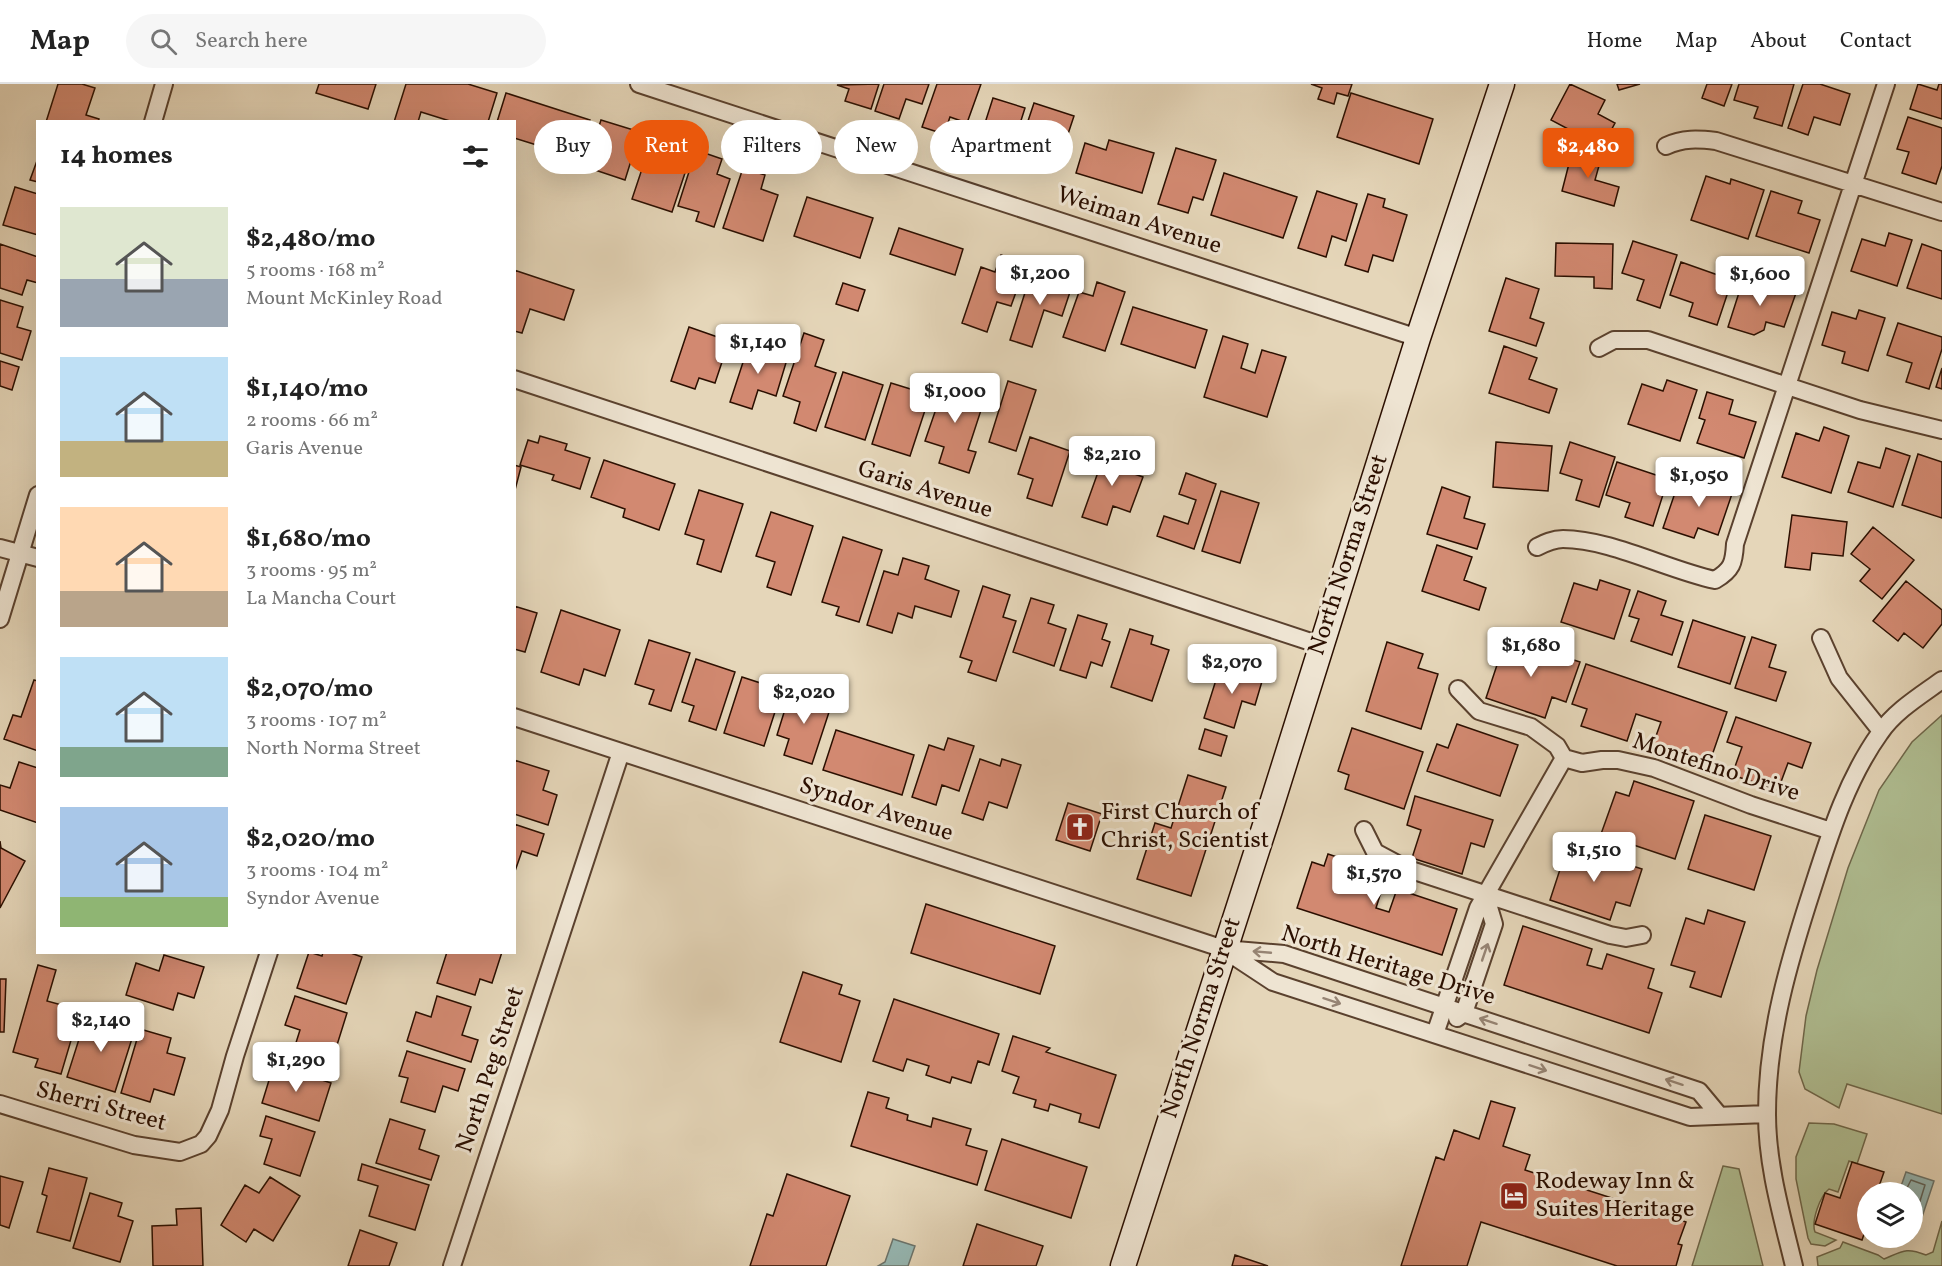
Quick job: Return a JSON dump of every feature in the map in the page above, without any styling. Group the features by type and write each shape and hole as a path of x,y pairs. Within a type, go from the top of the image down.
{"street":[{"path":"154,120 164,84"},
{"name":"Weiman Avenue","path":"639,84 1418,338"},
{"name":"North Norma Street","path":"1123,1266 1270,810 1418,338 1502,84"},
{"path":"1537,548 1546,542 1562,539 1595,543 1698,576 1715,580 1725,574 1734,561 1735,544 1789,386 1852,183 1886,84"},
{"path":"1666,146 1674,142 1696,139 1716,141 1942,212"},
{"path":"1599,348 1614,340 1648,340 1860,410 1942,430"},
{"name":"Garis Avenue","path":"516,381 1320,645"},
{"path":"0,619 36,501"},
{"path":"0,548 36,557"},
{"path":"1821,638 1839,678 1881,731"},
{"path":"1794,1266 1771,1167 1767,1114 1773,1031 1781,995 1791,956 1831,831 1858,767 1881,731 1902,709 1942,680"},
{"path":"1435,1034 1478,908 1564,758 1557,746 1531,728 1479,711 1458,689"},
{"name":"Syndor Avenue","path":"516,718 1224,949"},
{"name":"North Peg Street","path":"452,1266 621,752"},
{"name":"Montefino Drive","path":"1564,758 1582,763 1618,760 1654,768 1751,805 1831,831"},
{"path":"1364,830 1375,852 1405,868 1610,934 1626,938 1642,935"},
{"path":"1435,1034 1464,1013 1494,924 1485,894"},
{"name":"North Heritage Drive","path":"1224,949 1284,954 1446,1006 1699,1091 1719,1115"},
{"name":"North Heritage Drive","path":"1224,949 1273,982 1690,1117 1767,1114"},
{"name":"Sherri Street","path":"0,1104 134,1145 180,1152 201,1144 208,1136 220,1110 268,954"}],"green space":[{"path":"1942,715 1942,1114 1847,1084 1839,1108 1805,1089 1799,1072 1806,1016 1817,970 1848,868 1879,790 1912,742"},
{"path":"1809,1123 1834,1124 1867,1134 1857,1164 1849,1161 1838,1192 1829,1189 1822,1197 1817,1209 1814,1222 1815,1232 1836,1240 1825,1246 1811,1244 1808,1238 1796,1179 1796,1157"},
{"path":"1723,1166 1739,1169 1763,1266 1692,1266"},
{"path":"1942,1221 1942,1266 1818,1266 1817,1257 1840,1248 1843,1242 1884,1259 1905,1251 1926,1255 1933,1252"}],"water":[{"path":"1906,1172 1934,1181 1923,1214 1923,1182 1902,1182"},
{"path":"893,1239 915,1246 908,1266 878,1266 885,1262"}],"building":[{"path":"58,84 82,84 95,88 86,115 99,120 47,120"},
{"path":"319,84 376,84 368,109 316,93"},
{"path":"406,84 468,84 497,93 489,120 447,120 421,112 419,120 395,120"},
{"path":"879,84 871,109 845,101 849,89 837,85"},
{"path":"884,84 929,84 922,104 906,99 899,119 875,111"},
{"path":"937,84 981,84 968,120 950,117 949,120 930,120 930,130 922,127"},
{"path":"1311,84 1352,84 1348,96 1337,93 1334,104 1318,99 1322,88"},
{"path":"1570,84 1605,100 1598,114 1615,123 1602,147 1551,120"},
{"path":"1617,84 1640,84 1619,90"},
{"path":"1707,84 1732,84 1724,106 1702,98"},
{"path":"1739,84 1794,84 1782,126 1754,118 1758,107 1734,100"},
{"path":"1803,84 1820,84 1850,94 1840,125 1814,117 1808,135 1788,128"},
{"path":"1918,84 1937,90 1939,84 1942,84 1942,119 1910,109"},
{"path":"506,93 590,120 534,120 534,144 516,139 516,120 498,120"},
{"path":"1351,93 1433,119 1419,164 1337,137"},
{"path":"993,98 1025,108 1021,120 986,120"},
{"path":"1034,103 1074,116 1073,120 1028,120"},
{"path":"1908,117 1942,128 1942,166 1936,184 1902,173 1909,152 1897,149"},
{"path":"612,123 624,127 624,174 627,174 625,180 607,174 612,174"},
{"path":"1109,140 1154,153 1142,193 1076,173 1085,143 1106,150"},
{"path":"1176,148 1216,160 1203,200 1193,197 1188,213 1158,204"},
{"path":"1573,148 1602,155 1595,180 1619,187 1614,206 1562,191"},
{"path":"709,154 721,159 717,174 730,179 714,227 696,221 699,212 678,206 688,174 709,174"},
{"path":"36,164 36,182 30,180"},
{"path":"1224,173 1297,197 1283,238 1211,215"},
{"path":"640,174 685,174 672,212 632,199"},
{"path":"741,174 765,175 761,189 778,195 763,241 723,228"},
{"path":"1706,176 1730,184 1731,179 1764,190 1748,239 1691,220"},
{"path":"15,187 36,193 36,234 3,225"},
{"path":"1317,191 1357,204 1346,241 1332,236 1326,257 1298,248"},
{"path":"1771,191 1802,201 1798,213 1820,220 1809,253 1756,236"},
{"path":"1368,194 1385,199 1383,207 1407,215 1393,261 1373,255 1368,272 1345,265"},
{"path":"807,197 873,218 860,258 794,236"},
{"path":"899,228 963,249 955,275 890,254"},
{"path":"1889,233 1912,240 1897,286 1851,271 1862,239 1885,246"},
{"path":"1633,241 1677,255 1660,308 1637,300 1644,280 1622,273"},
{"path":"1556,243 1613,244 1612,289 1594,288 1594,277 1555,276"},
{"path":"0,244 36,256 36,282 27,280 22,295 0,288"},
{"path":"1922,244 1942,251 1942,299 1907,288"},
{"path":"1001,255 1026,264 1011,306 997,302 987,332 962,323 981,267 995,272"},
{"path":"1681,262 1732,280 1717,325 1689,316 1693,303 1670,295"},
{"path":"516,271 574,290 564,320 530,309 522,333 516,332"},
{"path":"1049,272 1074,280 1062,316 1044,310 1032,347 1010,340 1029,280 1044,285"},
{"path":"1744,277 1796,293 1784,327 1766,322 1764,330 1754,335 1728,327"},
{"path":"1506,278 1539,289 1530,318 1544,323 1536,346 1489,331"},
{"path":"1097,282 1125,292 1105,351 1063,337 1079,292 1093,296"},
{"path":"843,283 865,290 858,311 836,304"},
{"path":"0,300 23,307 17,327 31,331 22,360 0,353"},
{"path":"1133,307 1207,330 1195,368 1121,344"},
{"path":"1859,310 1885,318 1868,371 1842,363 1845,352 1822,345 1832,312 1856,319"},
{"path":"1898,323 1942,337 1942,349 1929,389 1906,382 1912,363 1887,355"},
{"path":"689,327 729,341 715,383 699,378 695,389 671,381"},
{"path":"804,333 824,340 815,366 836,373 816,431 794,423 800,402 783,396"},
{"path":"1223,336 1248,344 1241,368 1255,373 1262,350 1286,357 1267,417 1204,397"},
{"path":"749,344 788,356 776,396 758,390 752,409 730,402"},
{"path":"1504,346 1537,358 1529,379 1557,389 1549,413 1489,393"},
{"path":"0,361 19,367 12,390 0,386"},
{"path":"1942,368 1942,389 1936,387"},
{"path":"843,372 883,385 865,440 825,427"},
{"path":"948,374 971,382 967,395 984,401 968,450 976,452 969,473 939,463 944,447 925,441"},
{"path":"1667,380 1697,390 1680,441 1628,424 1642,384 1663,391"},
{"path":"1008,381 1036,390 1016,451 989,442"},
{"path":"891,383 930,395 910,456 872,444"},
{"path":"1707,392 1733,400 1729,414 1756,422 1744,458 1697,443 1705,420 1699,418"},
{"path":"1824,427 1849,436 1831,493 1782,477 1796,433 1819,441"},
{"path":"540,436 567,444 565,450 590,458 580,489 552,480 554,475 520,465 528,440 538,443"},
{"path":"1030,437 1070,451 1052,506 1027,498 1033,479 1018,474"},
{"path":"1496,442 1552,446 1548,491 1493,487"},
{"path":"1570,442 1615,457 1599,507 1576,500 1582,480 1560,473"},
{"path":"1107,447 1131,455 1126,471 1143,477 1130,512 1113,506 1107,525 1082,517"},
{"path":"1886,448 1910,456 1893,507 1848,492 1858,462 1880,468"},
{"path":"1918,454 1942,462 1942,518 1902,505"},
{"path":"604,460 675,484 659,530 623,517 625,509 591,497"},
{"path":"1617,462 1668,479 1653,526 1625,517 1630,503 1606,495"},
{"path":"516,466 521,467 516,486"},
{"path":"1186,473 1216,484 1194,549 1157,536 1164,516 1188,524 1196,500 1179,494"},
{"path":"1698,476 1734,488 1718,535 1698,528 1694,538 1663,528 1677,487 1684,489 1687,480 1696,483"},
{"path":"1442,487 1470,497 1464,518 1485,524 1477,549 1427,534"},
{"path":"699,490 743,504 721,572 697,564 704,540 685,534"},
{"path":"1221,491 1259,503 1240,563 1202,551"},
{"path":"771,512 813,526 791,595 767,587 775,562 756,556"},
{"path":"1792,515 1847,522 1843,556 1812,553 1810,570 1785,567"},
{"path":"1873,527 1914,560 1882,599 1860,581 1870,569 1851,554"},
{"path":"843,537 882,550 859,622 836,615 839,607 822,602"},
{"path":"1437,545 1472,557 1464,580 1486,588 1479,610 1422,591"},
{"path":"903,558 929,566 925,579 959,591 951,617 915,606 912,618 898,613 892,633 867,625 884,571 898,575"},
{"path":"1600,580 1630,590 1614,639 1561,622 1574,583 1597,590"},
{"path":"1906,581 1942,610 1942,624 1923,648 1904,633 1898,641 1873,621"},
{"path":"983,586 1010,595 1003,617 1016,621 996,681 968,672 972,661 960,657"},
{"path":"1638,591 1666,601 1661,615 1683,622 1672,655 1631,641 1639,619 1629,616"},
{"path":"1031,598 1054,605 1048,623 1066,629 1054,666 1013,652"},
{"path":"516,607 537,613 525,652 516,650"},
{"path":"561,610 620,630 605,676 584,669 579,685 541,672"},
{"path":"1078,615 1107,624 1102,639 1110,642 1102,666 1091,662 1086,678 1060,670"},
{"path":"1693,620 1745,637 1730,684 1678,667"},
{"path":"1130,629 1153,636 1151,644 1169,650 1152,701 1111,687"},
{"path":"1752,637 1776,645 1769,667 1786,672 1776,701 1735,688"},
{"path":"1506,638 1580,662 1566,702 1552,697 1545,718 1486,698"},
{"path":"649,640 690,653 671,711 649,704 654,690 635,684"},
{"path":"1387,642 1423,654 1418,668 1438,674 1421,729 1366,711"},
{"path":"696,659 735,672 716,730 689,721 694,706 682,702"},
{"path":"1221,664 1263,678 1255,705 1242,701 1234,728 1204,718"},
{"path":"1586,664 1727,712 1707,770 1651,750 1661,722 1636,714 1627,741 1581,726 1587,709 1572,704"},
{"path":"742,677 782,690 764,746 724,733"},
{"path":"34,680 36,680 36,750 4,739 13,715 21,717"},
{"path":"791,690 832,703 812,764 784,755 789,739 777,735"},
{"path":"1736,717 1811,743 1802,768 1788,763 1778,790 1732,775 1742,747 1727,742"},
{"path":"1457,724 1518,745 1500,796 1427,771 1437,744 1448,748"},
{"path":"1352,728 1423,752 1404,809 1345,789 1349,775 1338,771"},
{"path":"1205,729 1227,736 1221,756 1199,749"},
{"path":"836,730 914,755 902,795 823,770"},
{"path":"948,738 974,746 959,791 942,785 936,805 912,797 929,745 944,750"},
{"path":"980,759 1000,766 1002,759 1021,765 1007,808 989,802 983,820 962,813"},
{"path":"516,761 549,771 543,790 557,795 548,825 516,815"},
{"path":"19,762 36,767 36,822 0,810 0,785 10,788"},
{"path":"1188,775 1226,787 1191,896 1137,879 1155,823 1171,828"},
{"path":"1634,781 1694,801 1675,859 1601,834 1616,792 1629,796"},
{"path":"1415,796 1493,820 1484,847 1471,843 1462,874 1412,858 1421,830 1407,825"},
{"path":"1068,803 1102,814 1090,851 1056,840"},
{"path":"1705,815 1771,836 1754,890 1688,869"},
{"path":"516,825 544,834 537,856 522,851 516,868"},
{"path":"0,841 1,848 25,861 0,908"},
{"path":"1568,845 1642,869 1630,906 1616,902 1610,920 1550,900"},
{"path":"1328,854 1376,870 1370,888 1381,892 1376,908 1389,912 1397,889 1457,909 1442,955 1297,908 1312,862 1324,866"},
{"path":"926,904 1055,946 1040,994 911,953"},
{"path":"1708,910 1745,922 1721,997 1690,987 1695,972 1671,965 1686,918 1704,924"},
{"path":"1523,926 1592,949 1587,965 1602,969 1607,954 1654,969 1648,988 1662,993 1649,1033 1504,985"},
{"path":"308,954 322,956 322,954 354,954 362,957 346,1004 297,988"},
{"path":"446,954 501,954 492,983 480,979 475,995 437,983"},
{"path":"164,955 204,967 194,998 178,993 173,1010 126,995 136,963 159,971"},
{"path":"38,965 56,970 47,1001 80,1010 61,1074 35,1067 38,1059 13,1052"},
{"path":"803,972 842,985 839,994 860,1001 841,1062 780,1042"},
{"path":"0,979 6,979 4,1032 0,1032"},
{"path":"295,996 347,1013 332,1061 294,1049 300,1030 285,1025"},
{"path":"437,996 471,1007 462,1035 478,1040 471,1062 407,1041 416,1012 431,1017"},
{"path":"894,999 999,1034 989,1065 978,1061 971,1083 952,1077 950,1083 926,1075 929,1066 907,1059 903,1071 873,1061"},
{"path":"87,1014 135,1029 115,1092 67,1077"},
{"path":"140,1029 171,1038 167,1053 185,1058 174,1095 154,1089 150,1102 121,1093"},
{"path":"1013,1036 1050,1048 1046,1052 1116,1075 1099,1128 1079,1122 1081,1114 1050,1104 1048,1111 1034,1107 1036,1100 1013,1093 1019,1077 1002,1071"},
{"path":"407,1051 465,1069 458,1091 443,1086 435,1112 401,1102 408,1078 399,1076"},
{"path":"274,1064 331,1083 319,1121 262,1103"},
{"path":"868,1092 889,1098 886,1108 908,1115 907,1120 931,1127 933,1118 971,1129 966,1145 987,1151 977,1185 851,1146"},
{"name":"Rodeway Inn & Suites Heritage","path":"1491,1101 1515,1108 1503,1146 1530,1155 1525,1170 1686,1222 1678,1244 1682,1245 1676,1266 1617,1266 1481,1222 1467,1266 1401,1266 1436,1157 1444,1160 1454,1130 1479,1139"},
{"path":"266,1116 315,1132 300,1176 264,1164 272,1139 260,1136"},
{"path":"390,1119 425,1130 419,1149 439,1156 431,1180 376,1163"},
{"path":"1002,1139 1087,1167 1071,1218 985,1190"},
{"path":"1852,1162 1884,1172 1880,1182 1857,1182 1857,1238 1815,1224 1825,1193 1840,1198"},
{"path":"362,1164 429,1185 415,1230 369,1216 378,1186 358,1180"},
{"path":"49,1168 87,1178 70,1241 37,1232 47,1196 42,1194"},
{"path":"787,1174 850,1196 826,1266 750,1266 767,1214 773,1216"},
{"path":"0,1176 23,1182 9,1228 0,1225"},
{"path":"270,1177 300,1196 273,1241 254,1229 246,1242 221,1225 245,1185 259,1193"},
{"path":"90,1193 122,1203 118,1216 133,1221 120,1262 73,1248"},
{"path":"201,1208 203,1266 153,1266 152,1226 177,1225 176,1209"},
{"path":"977,1224 1043,1246 1036,1266 963,1266"},
{"path":"360,1230 397,1243 389,1266 348,1266"},
{"path":"1235,1255 1268,1266 1232,1266"}],"place":[{"name":"First Church of Christ, Scientist","path":"1080,827"},
{"name":"Rodeway Inn & Suites Heritage","path":"1514,1196"}]}
